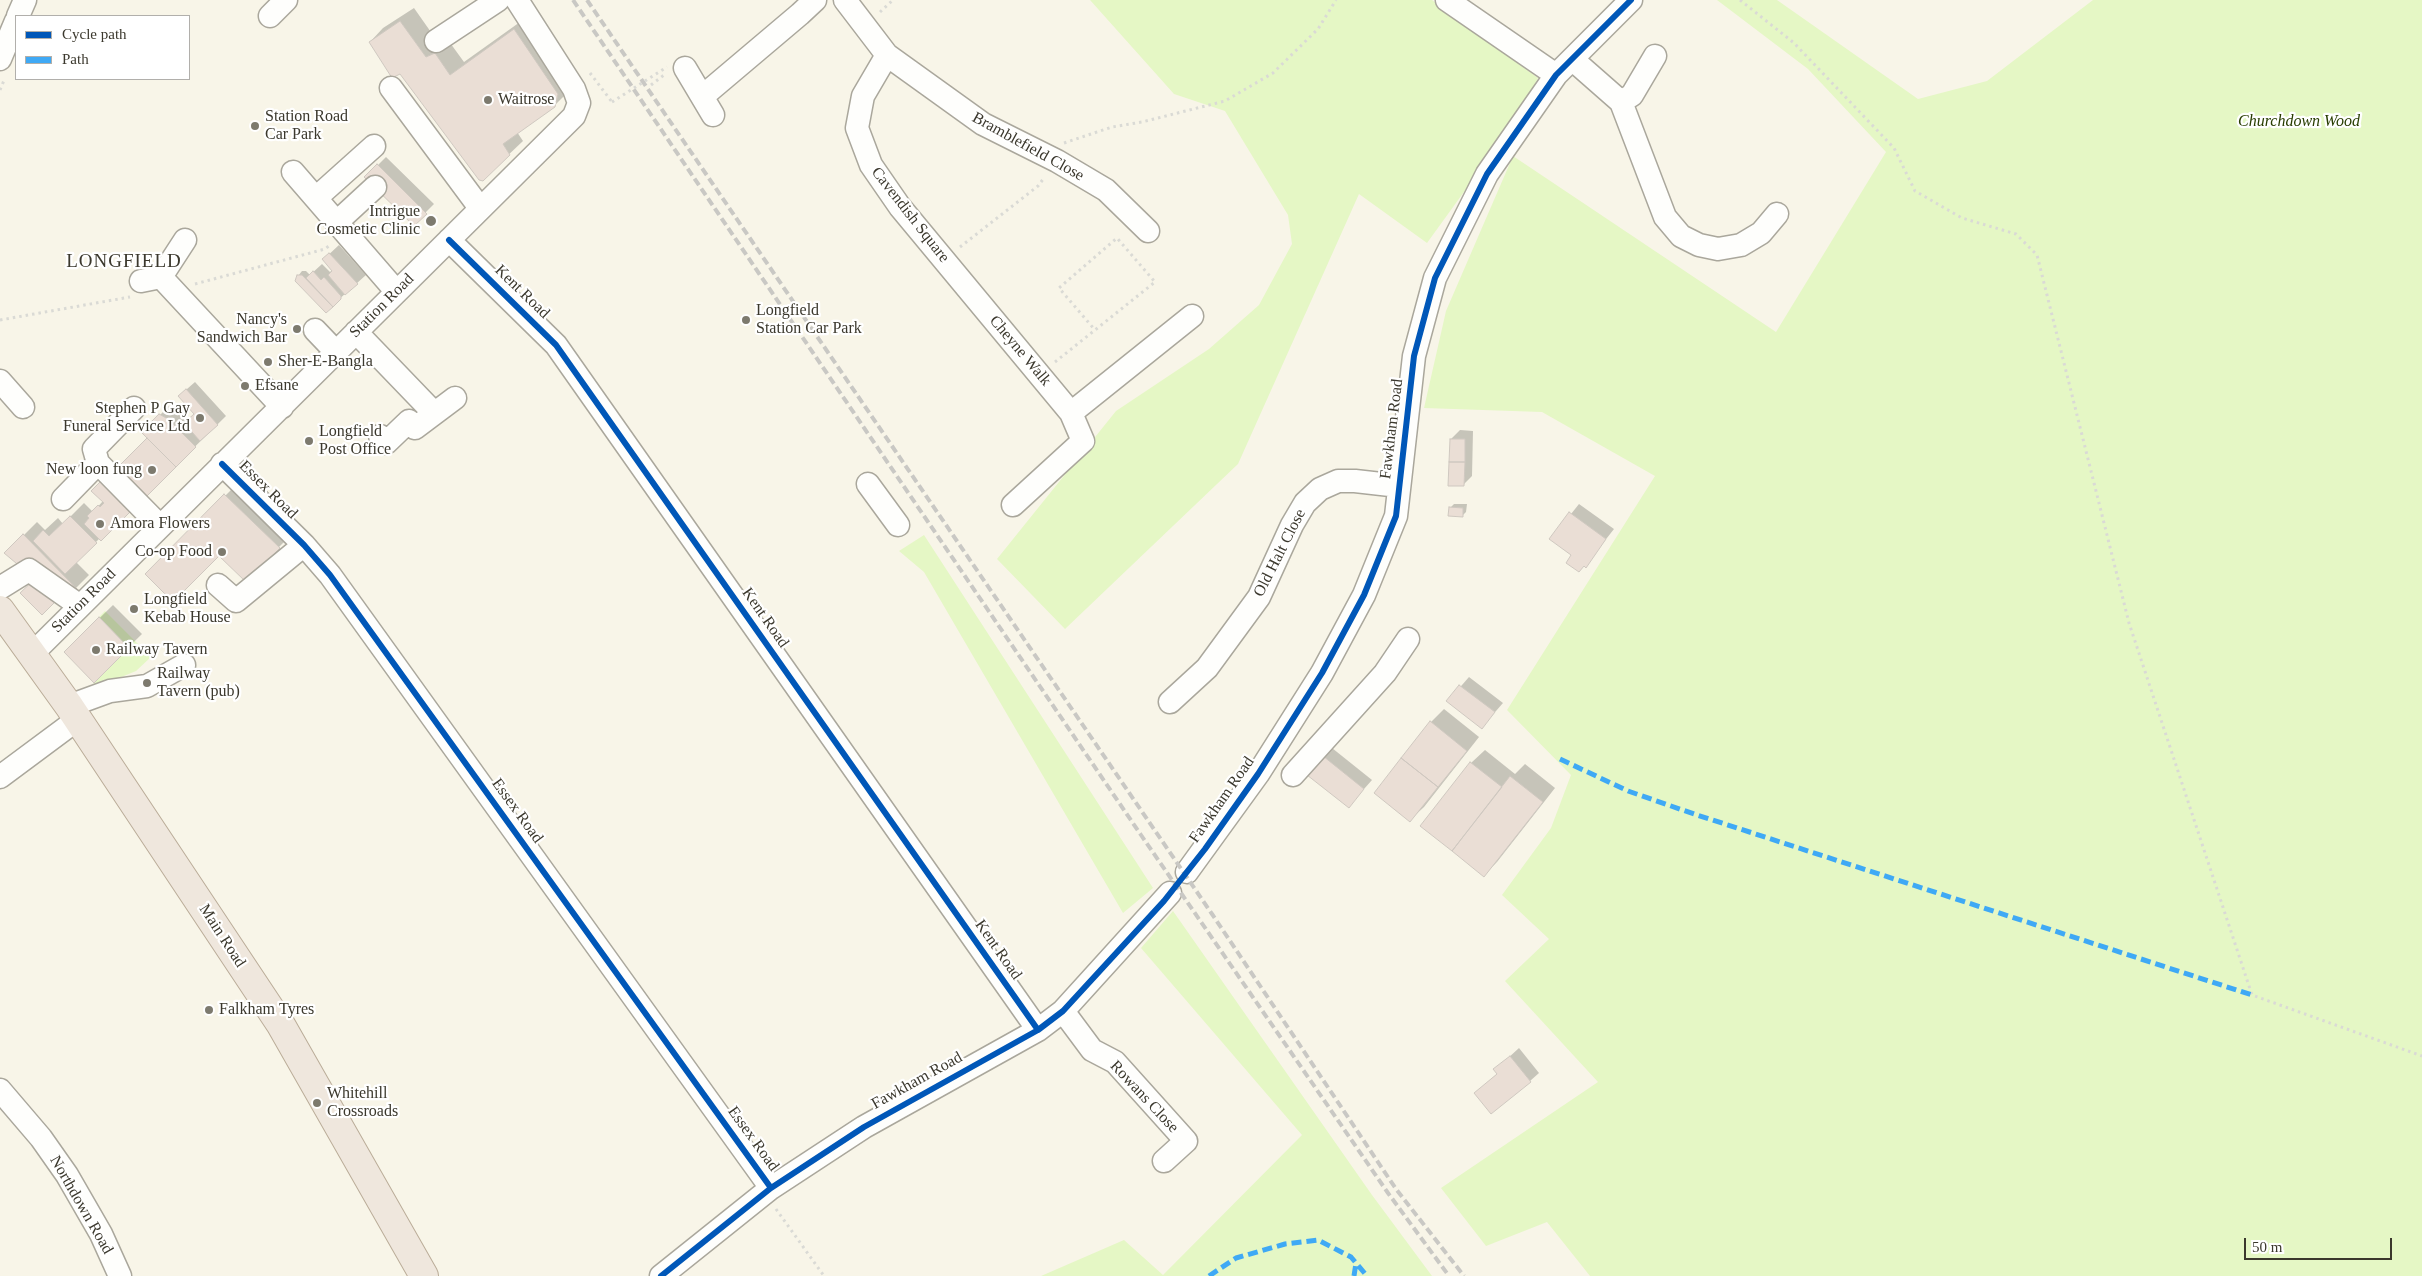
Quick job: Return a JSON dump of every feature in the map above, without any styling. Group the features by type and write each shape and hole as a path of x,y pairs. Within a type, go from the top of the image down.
{"main road":[{"name":"Main Road","path":"3,620 32,654 74,712 281,1025 424,1276"}],"street":[{"path":"18,15 25,0"},
{"path":"270,16 286,0"},
{"path":"436,40 498,0"},
{"name":"Station Road","path":"32,654 574,116 579,103 574,89 516,0"},
{"name":"Bramblefield Close","path":"845,0 887,55 982,124 1049,157 1106,190 1148,231"},
{"path":"1447,0 1556,75"},
{"name":"Fawkham Road","path":"1187,872 1258,774 1322,673 1364,595 1396,516 1414,356 1435,278 1487,174 1556,75 1623,2"},
{"path":"676,68 708,105 802,5"},
{"path":"0,59 15,23"},
{"name":"Cavendish Square","path":"887,55 863,96 857,128 870,165 900,207 968,289"},
{"path":"1621,102 1632,95 1655,56"},
{"path":"1572,59 1621,102 1665,217 1681,236 1699,245 1718,249 1741,245 1761,233 1776,214"},
{"path":"391,88 480,208"},
{"path":"322,212 374,146"},
{"path":"293,172 322,212 396,291"},
{"path":"322,212 374,187"},
{"path":"185,240 151,279 282,406"},
{"name":"Kent Road","path":"449,240 556,345 1038,1030"},
{"name":"Cheyne Walk","path":"968,289 1071,413 1083,441 1013,504"},
{"path":"1071,413 1192,316"},
{"path":"315,330 336,352"},
{"path":"356,332 434,413"},
{"path":"0,381 24,407"},
{"path":"380,436 386,443 409,421 415,428 455,398"},
{"path":"134,408 94,449 98,462 160,526"},
{"path":"63,499 98,462"},
{"name":"Essex Road","path":"222,464 319,560 768,1191"},
{"name":"Old Halt Close","path":"1170,702 1207,668 1259,597 1292,525 1305,503 1320,489 1338,481 1399,486"},
{"path":"868,484 898,525"},
{"path":"218,585 234,600 237,600 304,545"},
{"path":"0,588 29,570 80,606"},
{"path":"1293,775 1385,673 1408,639"},
{"path":"0,777 74,712 110,691 147,686 184,665"},
{"name":"Fawkham Road","path":"661,1276 768,1191 864,1127 1038,1030 1063,1011 1170,893"},
{"name":"Rowans Close","path":"1063,1011 1092,1050 1115,1062 1186,1141 1164,1162"},
{"name":"Northdown Road","path":"0,1090 41,1138 68,1175 93,1219 120,1276"}],"path":[{"path":"943,259 1038,186 1049,157 1075,138 1112,127 1142,122 1225,101 1273,73 1318,29 1336,0"},
{"path":"1740,0 1794,43 1894,148 1915,191 1962,218 2016,234 2037,254 2129,622 2252,995 2422,1056"},
{"path":"594,76 612,102 676,68"},
{"path":"1039,374 1096,330 1155,282 1117,238 1059,288 1096,330"},
{"path":"768,1191 824,1276"}],"green space":[{"path":"1090,0 1432,0 1538,78 1516,120 1427,243 1359,194 1238,464 1065,629 997,559 1116,411 1209,349 1259,305 1292,244 1288,215 1225,111 1174,94"},
{"name":"Churchdown Wood","path":"1717,0 1777,0 1918,99 1987,81 2093,0 2422,0 2422,1276 1590,1276 1547,1222 1486,1246 1441,1188 1598,1082 1505,981 1549,939 1502,895 1551,828 1571,775 1507,710 1655,476 1542,412 1424,408 1446,311 1513,156 1776,332 1886,152 1808,69"},
{"path":"924,535 1153,888 1123,913 924,572 899,551"},
{"path":"105,611 151,657 136,671 97,687 93,683 129,648 99,617"},
{"path":"1173,911 1372,1195 1432,1276 1041,1276 1124,1240 1163,1275 1302,1135 1141,948"}],"building":[{"name":"Waitrose","path":"400,21 426,57 435,53 450,75 514,29 558,94 555,107 503,144 510,155 483,181 479,180 400,74 392,78 369,42"},
{"path":"377,164 427,214 414,226 364,177"},
{"path":"329,253 358,284 345,295 328,275 332,271 322,259"},
{"path":"313,271 321,280 324,277 341,296 341,299 333,307 306,278"},
{"path":"297,275 302,275 333,307 326,313 295,281"},
{"name":"Stephen P Gay Funeral Service Ltd","path":"186,389 218,425 200,441 184,423 194,414 178,396"},
{"path":"159,414 168,419 196,447 176,467 141,432"},
{"path":"147,438 176,467 145,498 116,469"},
{"path":"1450,439 1465,439 1465,462 1449,462"},
{"path":"1449,462 1465,462 1464,486 1448,486"},
{"path":"103,479 133,509 101,541 84,524 89,518 87,516 98,505 100,507 104,503 91,491"},
{"name":"Co-op Food","path":"224,494 280,548 246,582 219,556 173,602 145,574"},
{"path":"1449,507 1463,508 1463,517 1448,516"},
{"path":"1569,512 1606,539 1586,568 1584,566 1579,572 1566,563 1571,555 1549,539"},
{"path":"70,516 97,543 65,574 33,541 43,530 49,536"},
{"path":"23,534 77,589 61,605 57,600 42,615 20,593 35,579 4,553"},
{"name":"Railway Tavern","path":"99,617 129,648 94,683 64,652"},
{"path":"1459,685 1495,712 1482,729 1446,701"},
{"path":"1430,721 1467,751 1438,787 1401,758"},
{"path":"1323,756 1364,789 1349,808 1307,775"},
{"path":"1401,758 1438,787 1410,822 1374,793"},
{"path":"1470,762 1502,787 1452,851 1420,826"},
{"path":"1510,776 1543,802 1484,877 1452,851"},
{"path":"1510,1056 1531,1082 1491,1114 1474,1093 1497,1074 1493,1069"}],"railway":[{"path":"573,0 1141,835 1388,1193 1449,1276"},
{"path":"587,0 1212,914 1396,1189 1464,1276"}],"marked path":[{"path":"1560,759 1628,791 1694,814 2252,995"},
{"path":"1209,1276 1236,1258 1285,1244 1318,1240 1351,1257 1367,1276"},
{"path":"1354,1276 1356,1263"}],"cycle path":[{"path":"661,1276 771,1188 864,1127 1038,1030 1063,1011 1164,901 1205,849 1258,774 1322,673 1364,595 1396,516 1414,356 1435,278 1487,174 1556,75 1631,0"},
{"path":"449,240 556,345 1038,1030"},
{"path":"222,464 304,545 330,575 771,1188"}],"place":[{"name":"Waitrose","path":"488,100"},
{"name":"Station Road Car Park","path":"255,126"},
{"name":"Intrigue Cosmetic Clinic","path":"431,221"},
{"name":"Longfield Station Car Park","path":"746,320"},
{"name":"Nancy's Sandwich Bar","path":"297,329"},
{"name":"Sher-E-Bangla","path":"268,362"},
{"name":"Efsane","path":"245,386"},
{"name":"Stephen P Gay Funeral Service Ltd","path":"200,418"},
{"name":"Longfield Post Office","path":"309,441"},
{"name":"New loon fung","path":"152,470"},
{"name":"Amora Flowers","path":"100,524"},
{"name":"Co-op Food","path":"222,552"},
{"name":"Longfield Kebab House","path":"134,609"},
{"name":"Railway Tavern","path":"96,650"},
{"name":"Railway Tavern (pub)","path":"147,683"},
{"name":"Falkham Tyres","path":"209,1010"},
{"name":"Whitehill Crossroads","path":"317,1103"}],"district":[{"name":"LONGFIELD","path":"124,262"}]}
